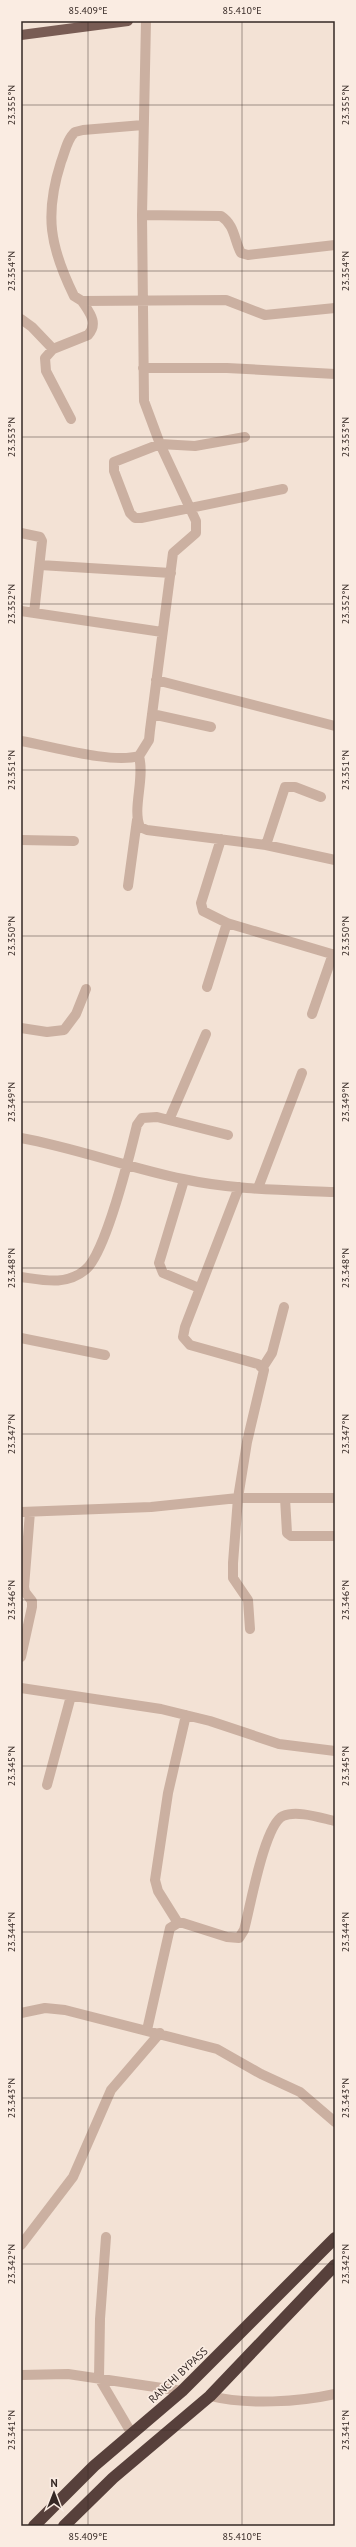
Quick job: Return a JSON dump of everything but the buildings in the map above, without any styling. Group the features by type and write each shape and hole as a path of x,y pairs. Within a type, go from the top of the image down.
{"highway":[{"name":"RANCHI BYPASS","path":"34,2526 94,2466 182,2391 335,2238"},
{"path":"64,2526 113,2478 210,2396 335,2265"}],"main road":[{"path":"21,35 80,24 128,21"}],"street":[{"path":"21,741 104,756 131,758 138,756 149,740 162,632 169,599 174,553 196,533 197,526 191,509 160,444 146,410 143,368 142,215 146,21"},
{"path":"71,419 46,371 45,358 53,349 88,335 92,331 93,320 82,301 74,296 71,291 49,222 54,185 68,141 75,132 143,125"},
{"path":"142,215 221,216 228,221 232,228 241,253 248,255 335,245"},
{"path":"82,301 226,300 266,315 335,308"},
{"path":"21,319 32,326 53,349"},
{"path":"143,368 220,368 335,374"},
{"path":"245,437 194,446 160,444 114,462 114,471 130,513 135,518 141,518 283,489"},
{"path":"21,533 34,535 42,541 34,613"},
{"path":"40,565 171,573"},
{"path":"21,611 162,632"},
{"path":"156,680 335,726"},
{"path":"152,714 211,727"},
{"path":"128,886 142,780 138,756"},
{"path":"266,845 285,787 295,787 322,797"},
{"path":"137,820 140,827 147,830 266,845 335,860"},
{"path":"221,839 201,908 207,915 227,922 334,954 312,1014"},
{"path":"21,840 74,841"},
{"path":"207,988 227,922"},
{"path":"21,1028 47,1032 64,1030 76,1014 86,989"},
{"path":"169,1120 206,1034"},
{"path":"258,1188 302,1073"},
{"path":"21,1276 50,1282 63,1280 86,1270 98,1250 126,1165 137,1126 142,1118 148,1116 169,1120 228,1135"},
{"path":"21,1138 67,1148 184,1180 239,1187 335,1192"},
{"path":"184,1180 159,1263 160,1269 163,1273 199,1288"},
{"path":"239,1187 184,1327 183,1337 186,1342 263,1367"},
{"path":"250,1629 248,1600 233,1578 238,1498 247,1442 264,1375 263,1367 272,1353 284,1308"},
{"path":"21,1338 105,1355"},
{"path":"21,1657 32,1607 32,1601 25,1592 24,1587 26,1512 151,1507 238,1498 335,1498"},
{"path":"284,1498 287,1533 291,1536 335,1536"},
{"path":"21,1688 186,1715 279,1744 335,1751"},
{"path":"47,1785 71,1696"},
{"path":"186,1715 168,1793 155,1880 158,1891 178,1923 227,1937 239,1938 244,1930 269,1836 277,1821 284,1816 295,1814 335,1821"},
{"path":"147,2030 170,1928 178,1923"},
{"path":"21,2013 54,2008 160,2033 217,2049 261,2074 292,2087 335,2122"},
{"path":"21,2245 73,2176 111,2090 160,2033"},
{"path":"106,2237 100,2318 99,2378 132,2434"},
{"path":"21,2375 68,2374 182,2391"},
{"path":"210,2396 230,2401 314,2399 335,2394"}]}
